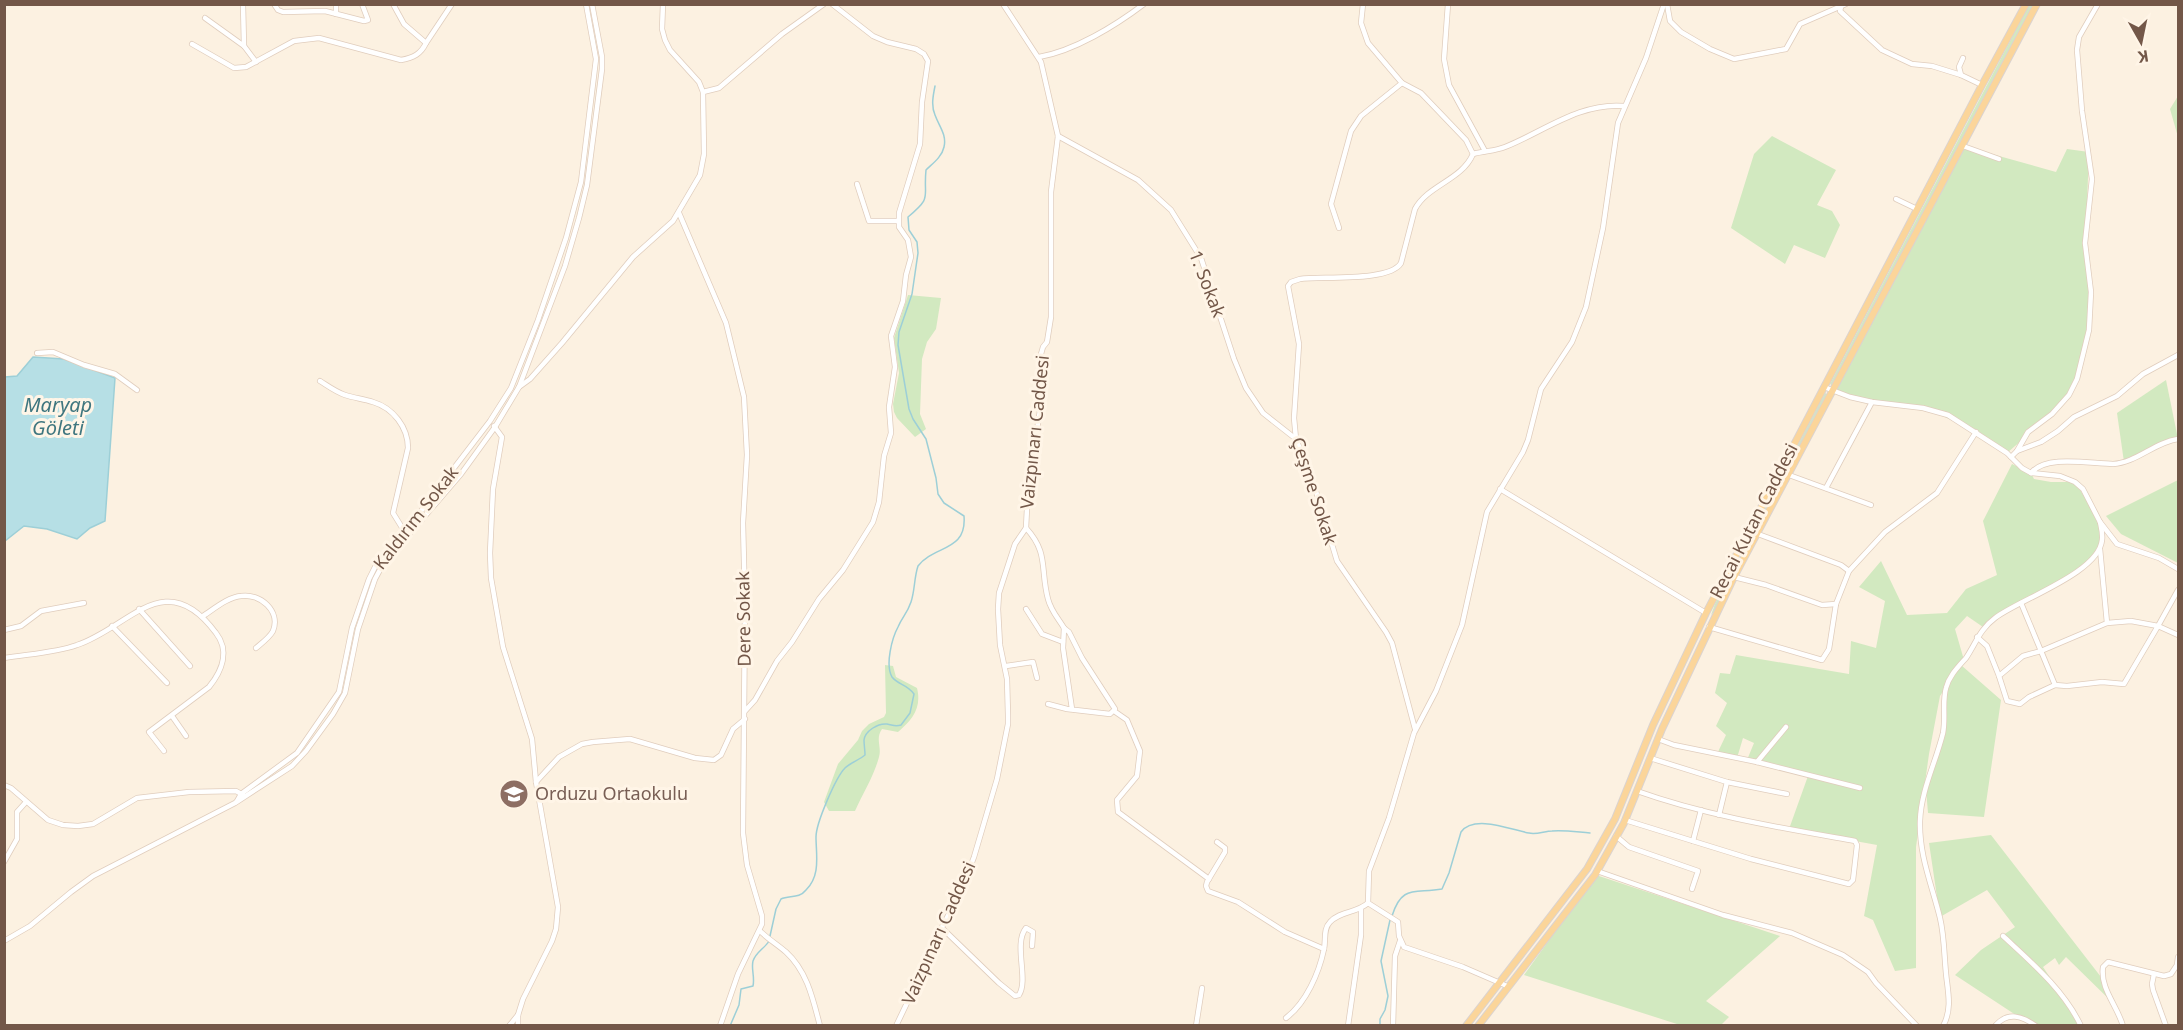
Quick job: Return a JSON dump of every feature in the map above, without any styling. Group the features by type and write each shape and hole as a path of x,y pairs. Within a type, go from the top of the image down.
{"main road":[{"name":"Recai Kutan Caddesi","path":"1466,1026 1587,869 1615,819 1653,725 1707,613 2026,4"},
{"name":"Recai Kutan Caddesi","path":"1478,1026 1597,871 1625,820 1658,739 1734,577 2037,4"}],"street":[{"path":"243,4 244,46"},
{"path":"274,4 278,10 283,12 325,11 364,21 368,20 362,4"},
{"path":"336,4 336,14"},
{"path":"393,4 404,24 426,43"},
{"path":"192,44 234,68 246,67 294,41 319,38 401,60 411,59 422,52 452,4"},
{"name":"Kaldırım Sokak","path":"4,940 30,926 93,876 235,803 243,795 298,760 340,703 347,685 358,629 375,579 490,421 511,388 556,268 581,182 596,59 586,4"},
{"path":"511,388 519,387 565,266 587,185 603,58 592,4"},
{"path":"663,4 662,29 665,40 670,50 699,82 703,92 718,88 782,34 824,4"},
{"path":"745,712 819,599 851,559 876,514 884,456 891,433 889,407 895,375 891,336 903,301 911,257 908,240 899,227 898,221 920,144 922,102 928,61 924,54 916,49 873,36 832,4"},
{"name":"Vaizpınarı Caddesi","path":"896,1026 917,982 923,963 961,891 974,857 997,779 1008,724 1006,666 999,631 999,593 1015,544 1026,528 1028,489 1042,397 1041,354 1042,347 1047,342 1051,317 1051,192 1058,136 1044,69 1039,57 1003,4"},
{"path":"1039,57 1072,48 1144,4"},
{"path":"1363,4 1361,23 1365,39 1402,83 1421,93 1466,140 1473,154 1504,147 1548,125 1581,112 1606,106 1624,106"},
{"path":"1448,4 1444,60 1449,85 1485,151"},
{"path":"1665,4 1671,21 1681,32 1710,50 1734,59 1786,49 1800,24 1843,6"},
{"path":"1287,1018 1307,994 1324,949 1325,934 1329,923 1338,916 1361,909 1368,903 1369,871 1389,818 1414,733 1436,692 1462,625 1484,521 1528,440 1542,389 1572,342 1586,307 1603,228 1615,135 1624,106 1646,58 1665,4"},
{"path":"2011,457 2028,432 2052,414 2069,395 2077,379 2089,330 2091,292 2085,243 2092,179 2082,111 2077,50 2079,37 2098,4"},
{"path":"1843,6 1840,11 1882,50 1912,64 1932,66 1961,75 1982,85"},
{"path":"204,18 244,46 256,62"},
{"path":"1961,75 1959,67 1963,58"},
{"path":"1338,228 1331,204 1351,131 1361,116 1402,83"},
{"name":"Kaldırım Sokak","path":"407,534 456,481 495,427 519,387 530,379 562,343 628,263 664,231 679,213 694,188 704,160 703,92"},
{"name":"1. Sokak","path":"1058,136 1132,177 1156,194 1171,210 1201,258 1234,359 1251,396 1271,421 1296,439"},
{"path":"1963,146 1999,159"},
{"name":"Çeşme Sokak","path":"1414,733 1415,727 1392,643 1337,561 1312,478 1296,439 1294,418 1299,344 1288,291 1289,284 1294,280 1373,275 1396,269 1401,263 1412,219 1419,202 1427,193 1454,176 1467,164 1473,154"},
{"path":"857,184 869,221 898,221"},
{"path":"1896,199 1917,209"},
{"name":"Dere Sokak","path":"679,213 726,323 744,397 747,455 743,523 745,712 743,833 749,874 762,916 760,931"},
{"path":"37,353 53,352 84,365 115,374 137,390"},
{"path":"2017,451 2041,442 2074,417 2117,396 2143,375 2178,355"},
{"path":"320,381 343,394 380,405 396,416 403,427 408,440 408,448 393,513 407,534"},
{"path":"1824,387 1833,392 1872,402 1932,410 1948,415 1976,432 2031,473 2060,476 2075,482 2083,489 2100,522 2117,544 2159,558 2178,569"},
{"path":"1826,489 1872,402"},
{"path":"490,421 502,437 493,489 491,578 503,647 532,739 536,782 558,914 556,929 549,948 530,982 518,1015 509,1026"},
{"path":"1709,627 1822,660 1829,649 1836,604 1849,571 1885,532 1937,493 1976,432"},
{"path":"2031,473 2041,465 2069,461 2114,464 2124,462 2166,441 2178,439"},
{"path":"1789,475 1871,505"},
{"path":"1500,489 1707,613"},
{"path":"1943,1025 1948,1014 1949,996 1945,955 1940,918 1921,847 1920,819 1927,783 1944,724 1945,690 1949,678 1967,655 1983,627 1996,616 2080,570 2093,560 2103,539 2100,522"},
{"path":"1026,528 1040,548 1048,600 1055,615 1069,632 1082,658 1113,704 1114,711 1127,720 1140,751 1137,776 1117,800 1118,812 1209,879"},
{"path":"1758,534 1840,565 1849,571"},
{"path":"2100,549 2107,623"},
{"path":"1734,577 1822,604 1836,604"},
{"path":"1977,637 1987,646 2007,701 2020,704 2029,697 2055,686 2102,682 2124,684 2178,590"},
{"path":"203,616 237,596 261,600 274,614 275,623 272,634 256,648"},
{"path":"4,630 21,626 40,611 84,603"},
{"path":"4,658 76,646 140,609 157,603 188,607 203,616 222,643 222,662 209,687 150,732 164,751"},
{"path":"2021,603 2055,686"},
{"path":"140,609 190,666"},
{"path":"1026,609 1042,634 1063,642"},
{"path":"1999,676 2023,656 2041,651 2107,623 2131,621 2158,626 2178,635"},
{"path":"112,626 167,683"},
{"path":"1064,628 1063,642 1072,709"},
{"path":"1006,666 1033,662 1037,678"},
{"path":"1048,704 1058,708 1110,714 1114,711"},
{"path":"172,716 186,736"},
{"path":"536,782 558,757 582,744 593,742 630,739 695,758 714,760 721,755 733,729 744,719"},
{"path":"1757,762 1786,727"},
{"path":"1658,739 1674,745 1757,762 1860,788"},
{"path":"1650,758 1727,782 1787,794"},
{"path":"1719,814 1727,782"},
{"path":"4,785 11,788 48,820 63,825 78,826 93,824 137,798 189,792 236,791 243,795"},
{"path":"1625,820 1849,884 1853,880 1857,845 1855,841 1674,804 1637,791"},
{"path":"4,862 17,839 16,812 26,802"},
{"path":"1693,841 1701,810"},
{"path":"1616,836 1629,847 1698,871 1692,889"},
{"path":"1217,842 1225,848 1225,852 1209,879 1206,886 1208,891 1238,902 1284,932 1324,949"},
{"path":"1597,871 1713,911 1792,933 1843,955 1868,972 1917,1026"},
{"path":"1368,903 1398,922 1400,941 1395,956 1392,1026"},
{"path":"1348,1026 1361,935 1361,909"},
{"path":"942,928 1015,996 1019,995 1022,989 1022,935 1026,928 1033,932 1032,946"},
{"path":"720,1026 738,974 760,931 787,952 801,969 820,1026"},
{"path":"2003,936 2041,972 2064,999 2081,1026"},
{"path":"1400,941 1409,950 1463,967 1508,986"},
{"path":"2123,1026 2119,1012 2105,987 2102,977 2103,967 2108,962 2154,974 2171,974 2178,957"},
{"path":"2154,974 2153,990 2166,1026"},
{"path":"1197,1026 1202,988"},
{"path":"518,1015 518,1026"},
{"path":"1995,1026 2005,1017 2016,1016 2036,1026"}],"green space":[{"path":"2029,5 2034,5 1833,386 1830,384"},
{"path":"2178,96 2178,137 2170,109"},
{"path":"1772,136 1836,170 1817,205 1832,211 1840,225 1825,258 1794,245 1785,264 1731,228 1754,154"},
{"path":"1963,146 2056,172 2067,149 2089,152 2086,229 2090,305 2086,343 2074,384 2052,414 2007,453 1962,425 1936,413 1872,402 1833,392"},
{"path":"908,295 941,298 936,329 927,342 922,359 920,414 926,429 915,437 897,418 893,404 899,373 894,338"},
{"path":"2166,380 2178,439 2124,462 2117,413"},
{"path":"1825,393 1828,395 1718,607 1711,615 1715,604"},
{"path":"2012,464 2031,473 2034,479 2075,482 2095,513 2103,539 2087,565 1983,627 1967,616 1955,629 1964,660 1961,665 2001,700 1984,817 1928,813 1926,789 1943,730 1944,690 1940,696 1929,754 1916,847 1916,968 1895,971 1873,920 1864,916 1877,845 1789,829 1808,776 1747,760 1754,743 1743,738 1737,758 1717,754 1726,735 1716,726 1727,703 1715,693 1720,673 1730,674 1736,655 1849,674 1851,641 1876,648 1885,601 1859,587 1881,561 1907,615 1947,613 1966,589 1997,575 1983,521"},
{"path":"2178,480 2178,563 2121,534 2106,516"},
{"path":"885,665 893,666 896,677 917,688 917,708 908,723 898,732 882,729 879,736 880,753 877,764 855,811 829,811 824,802 838,764 858,740 862,731 869,724 884,717 886,713"},
{"path":"1991,835 2101,977 2115,1005 2066,957 2059,965 2055,958 2043,967 2082,1025 2031,1025 1955,975 1981,950 2015,927 1987,890 1940,917 1929,843"},
{"path":"1596,875 1780,936 1706,1001 1729,1017 1721,1025 1680,1025 1524,975"}],"water":[{"name":"Maryap Göleti","path":"33,357 64,359 115,378 105,521 90,528 77,539 47,529 24,526 5,541 5,377 17,376"}],"waterway":[{"path":"770,936 776,909 781,899 803,893 814,878 817,865 816,837 819,822 841,773 847,766 865,755 864,740 869,731 883,724 901,725 910,713 914,694 894,680 890,672 889,659 894,638 911,602 918,566 932,554 955,542 964,528 964,516 944,503 938,494 926,439 909,409 898,345 899,332 912,294 918,253 917,242 909,230 908,217 924,201 926,170 941,154 945,143 933,108 935,86"},
{"path":"1392,916 1400,899 1405,895 1417,891 1442,889 1461,832 1467,827 1484,824 1532,833 1557,831 1590,833"},
{"path":"1380,1026 1380,1019 1388,996 1381,961 1390,920"},
{"path":"730,1026 739,1005 741,989 753,986 754,958 769,941"}],"place":[{"name":"Orduzu Ortaokulu","path":"514,794"}]}
